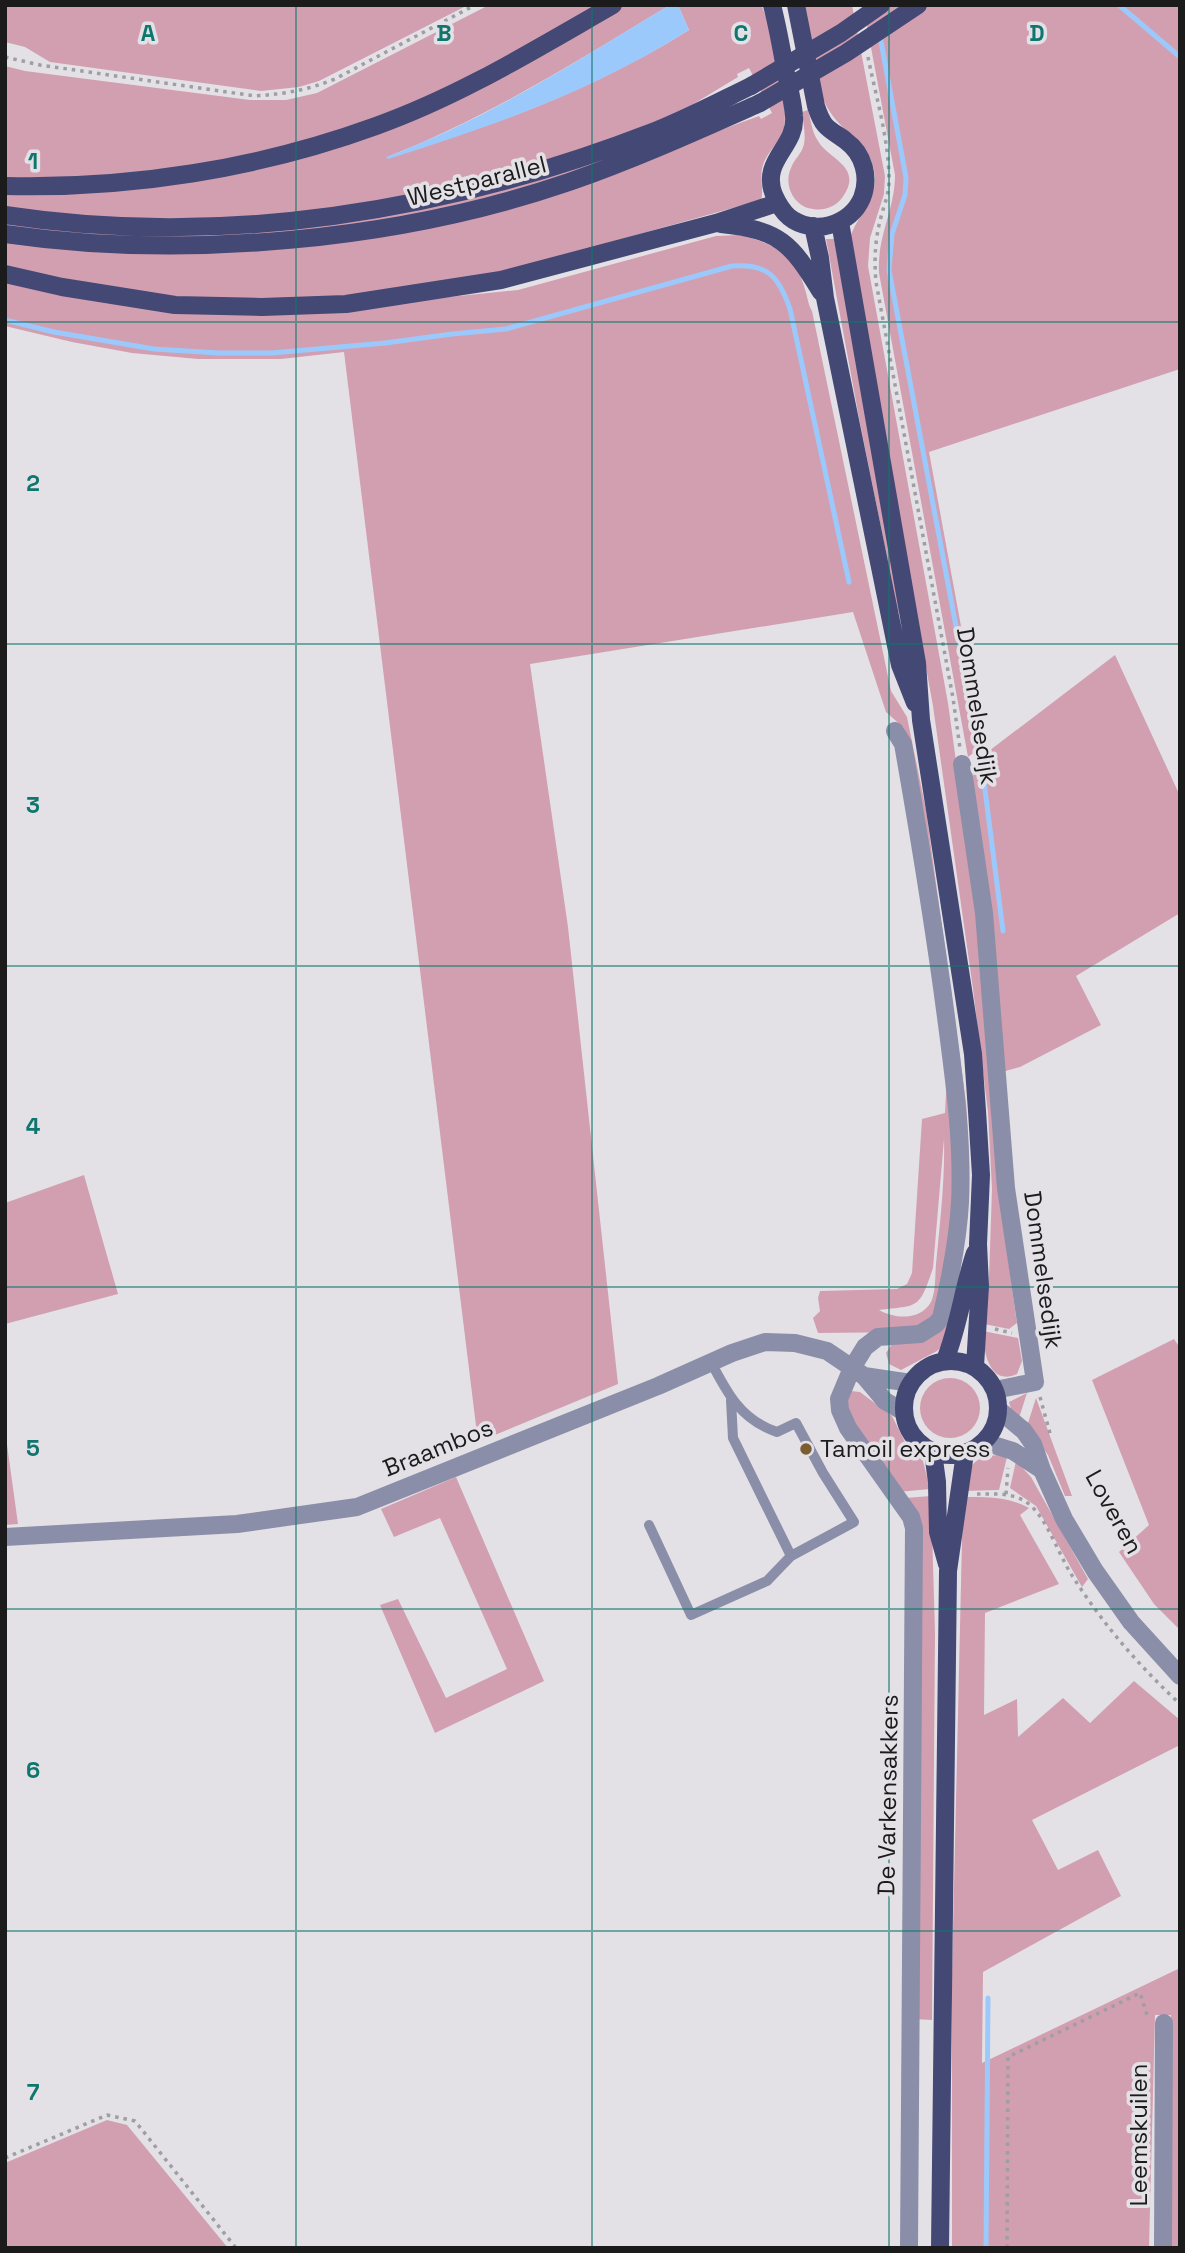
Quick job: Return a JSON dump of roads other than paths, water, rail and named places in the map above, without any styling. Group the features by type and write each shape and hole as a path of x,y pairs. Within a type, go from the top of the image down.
{"main road":[{"path":"5,186 61,188 128,182 233,165 301,150 377,126 453,93 613,5"},
{"path":"772,5 794,115 793,131 774,162 771,174 772,189 778,204 794,220 822,227 839,222 855,209 863,195 866,180 864,165 853,147 827,128 821,119 796,5"},
{"name":"Westparallel","path":"5,215 108,226 192,227 279,223 393,207 494,184 568,163 652,132 751,86 841,33 881,5"},
{"name":"Westparallel","path":"5,234 43,240 107,244 278,241 398,226 448,216 567,183 657,150 760,103 846,54 918,5"},
{"path":"5,274 62,288 175,305 262,307 346,304 501,279 716,223 778,204"},
{"path":"839,222 917,663 921,720 973,1054 981,1175 978,1244 980,1286 975,1367"},
{"path":"716,223 750,227 771,234 788,245 825,298"},
{"path":"813,226 825,298 900,665 921,720"},
{"path":"945,1360 953,1341 965,1281 978,1244"},
{"path":"945,1360 961,1361 975,1367 984,1373 995,1390 999,1410 996,1422 984,1442 965,1453 943,1455 933,1452 913,1437 907,1426 904,1398 911,1382 920,1371 945,1360"},
{"path":"933,1452 937,1482 938,1532 948,1571"},
{"path":"940,2248 948,1571 965,1453"}],"street":[{"path":"858,1372 865,1347 878,1337 920,1334 941,1318 960,1202 959,1136 930,892 904,744 895,731"},
{"name":"Dommelsedijk","path":"962,764 984,913 1006,1188 1035,1382 995,1390"},
{"name":"Braambos","path":"5,1537 237,1524 357,1507 756,1344 786,1342 817,1348 858,1372 885,1401 904,1412"},
{"name":"Braambos","path":"858,1372 911,1382"},
{"name":"De Varkensakkers","path":"858,1372 840,1394 840,1410 848,1427 911,1517 915,1543 909,2248"},
{"name":"Loveren","path":"999,1410 1024,1431 1033,1444 1065,1519 1095,1571 1131,1622 1180,1676"},
{"path":"984,1442 1013,1451 1042,1470"},
{"name":"Leemskuilen","path":"1163,2248 1164,2023"}],"lane":[{"path":"649,1525 691,1615 767,1581 791,1556 854,1522 822,1473 796,1423 778,1432 762,1427 731,1400 711,1362"},
{"path":"731,1400 733,1438 791,1556"}],"water":[{"path":"670,5 678,5 689,30 652,52 543,105 428,146 388,159 386,157 496,107"}],"waterway":[{"path":"1119,5 1180,57"},
{"path":"880,36 906,178 905,195 892,234 889,270 977,738"},
{"path":"5,320 54,332 154,349 272,353 506,329 732,266 755,267 770,274 776,281 790,309 849,582"},
{"path":"983,774 1003,931"},
{"path":"986,2248 988,1998"}],"place":[{"name":"Tamoil express","path":"806,1449"}]}
